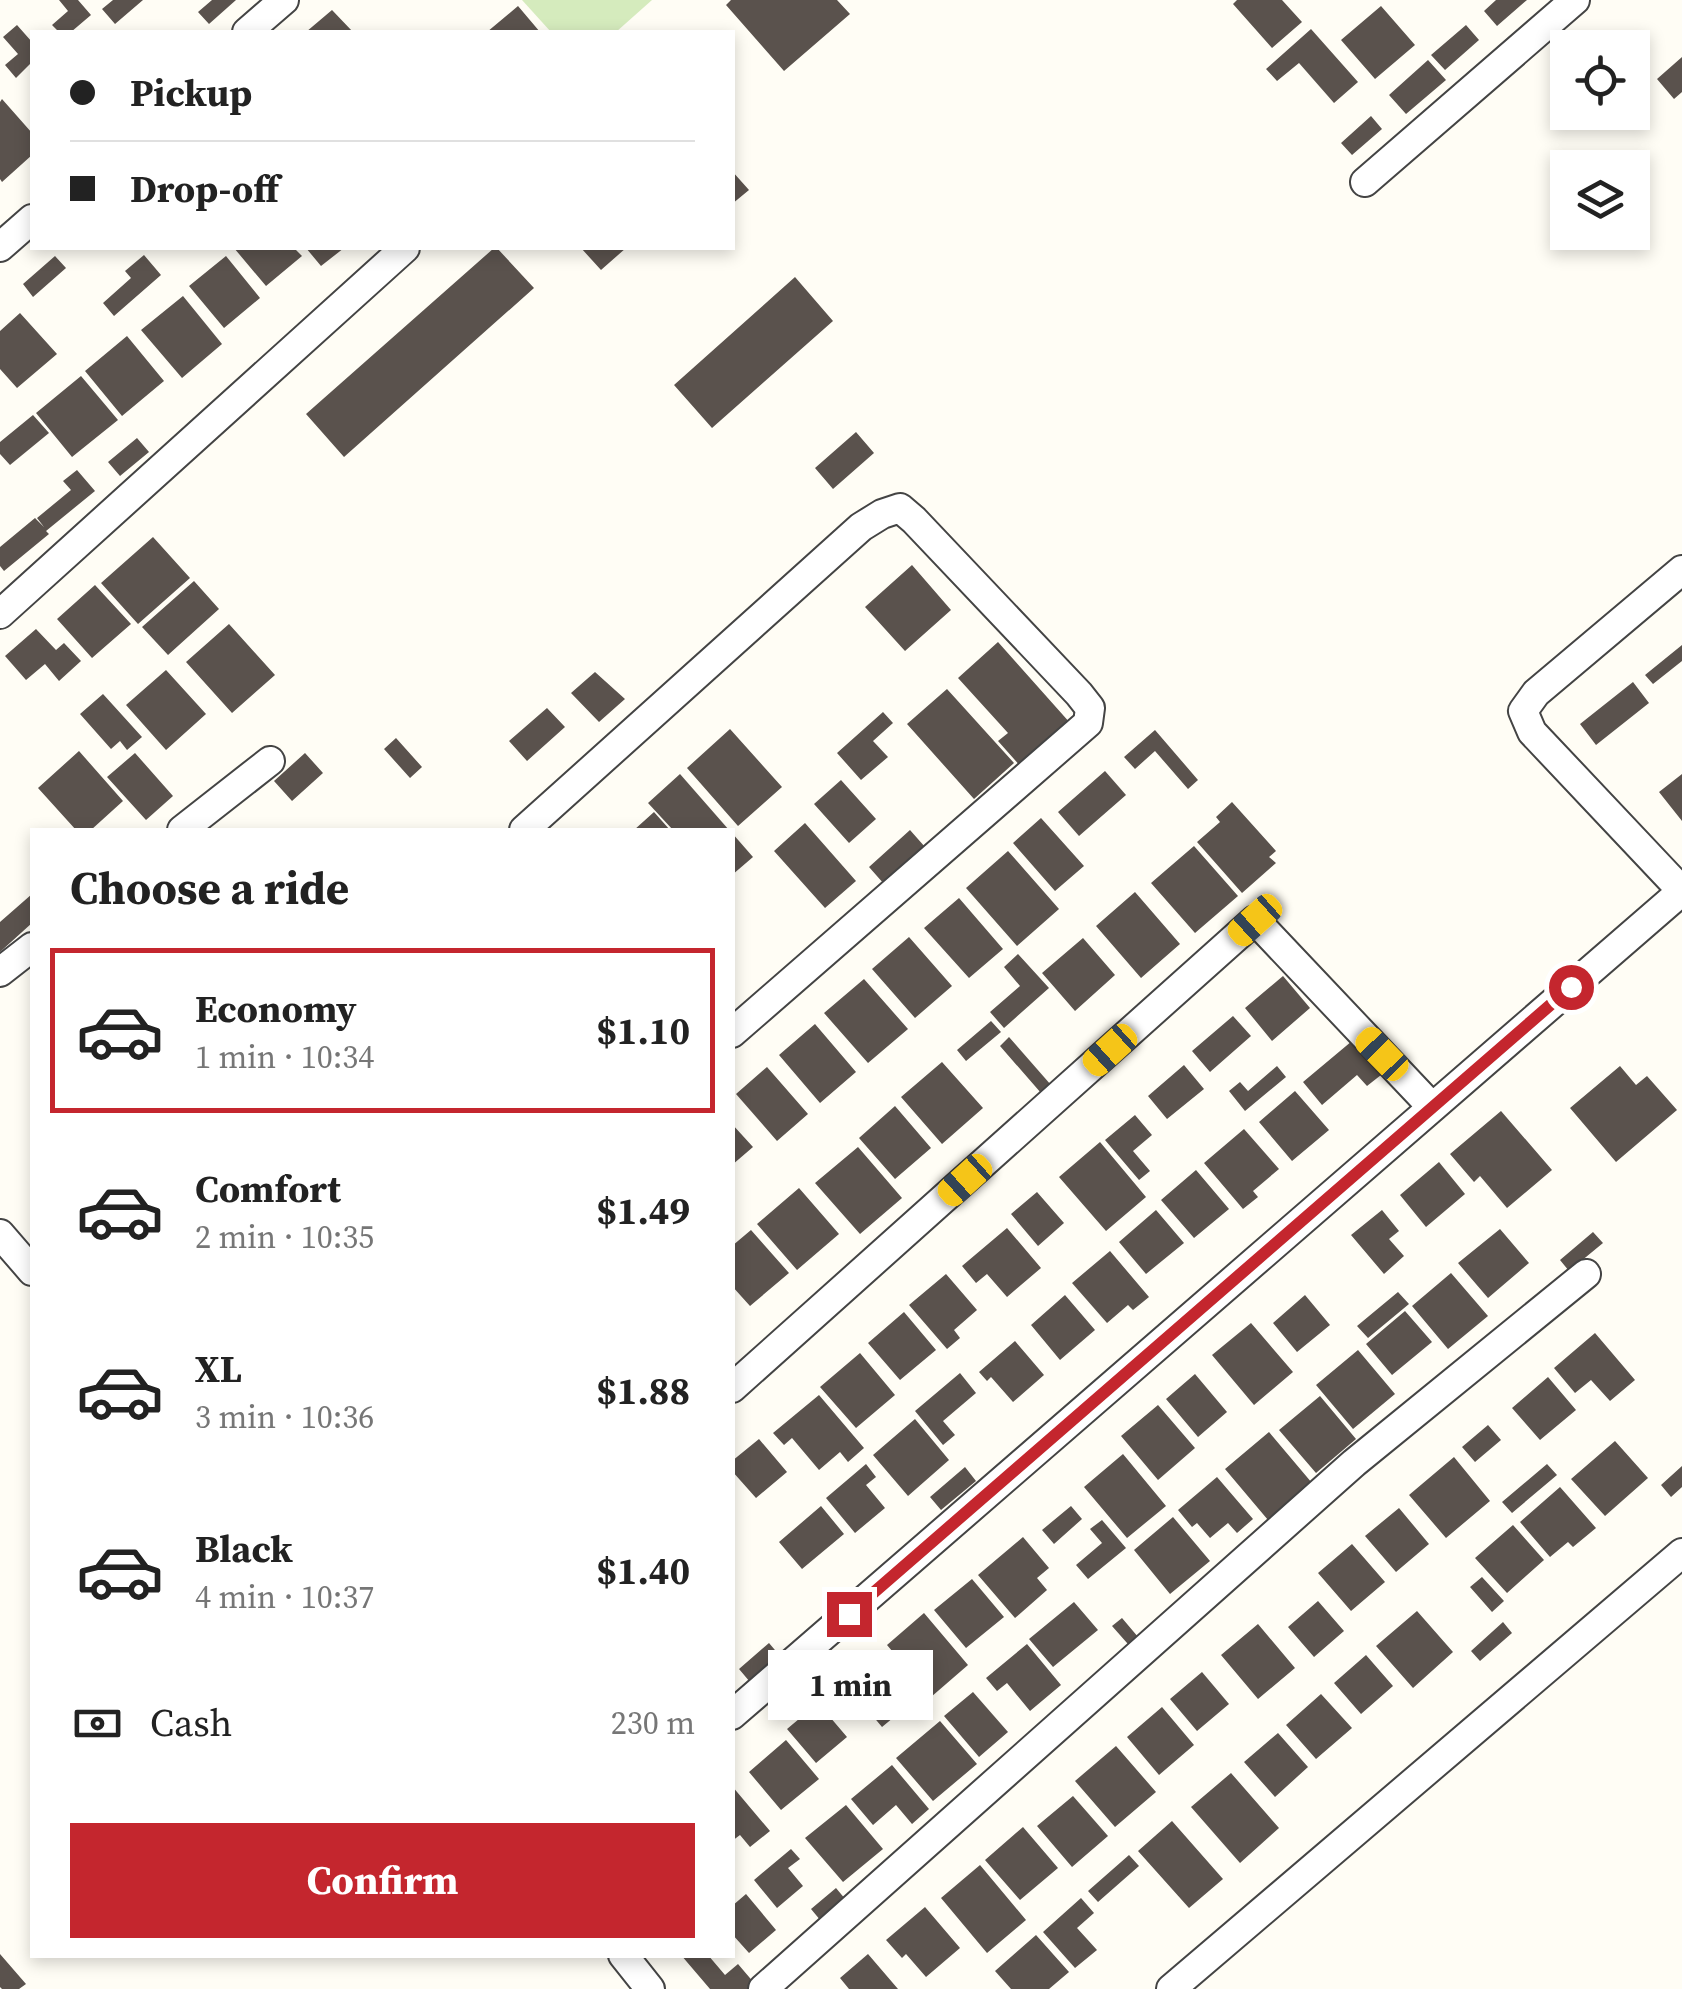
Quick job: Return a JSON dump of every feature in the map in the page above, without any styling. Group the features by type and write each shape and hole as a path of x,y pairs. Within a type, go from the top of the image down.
{"street":[{"path":"249,30 284,0"},
{"path":"1365,182 1575,0"},
{"path":"0,247 30,221"},
{"path":"0,614 403,250"},
{"path":"526,828 861,527 900,508 914,520 1080,694 1090,708 1088,724 735,1030"},
{"path":"735,1712 1682,891 1532,732 1523,711 1536,694 1682,570"},
{"path":"185,828 270,761"},
{"path":"735,1385 1255,920 1432,1107"},
{"path":"0,972 30,949"},
{"path":"0,1234 30,1270"},
{"path":"763,1989 1354,1464 1586,1274"},
{"path":"1171,1989 1682,1552"},
{"path":"624,1958 650,1989"}],"green space":[{"path":"522,0 652,0 618,30 549,30"}],"building":[{"path":"59,0 78,0 91,15 73,30 57,30 52,25 68,11"},
{"path":"113,0 143,0 115,24 102,9"},
{"path":"212,0 236,0 209,24 198,12"},
{"path":"731,0 837,0 850,14 784,71 726,5"},
{"path":"1237,0 1282,0 1302,22 1272,48 1233,4"},
{"path":"1496,0 1527,0 1497,26 1484,11"},
{"path":"518,6 538,30 489,30"},
{"path":"1381,6 1415,45 1375,79 1341,40"},
{"path":"332,10 351,30 308,30"},
{"path":"17,25 30,40 30,64 16,78 5,65 18,54 3,37"},
{"path":"1466,25 1479,40 1445,70 1431,55"},
{"path":"1311,29 1358,82 1334,103 1299,63 1277,81 1266,69"},
{"path":"1682,57 1682,92 1674,99 1657,79"},
{"path":"1428,60 1446,80 1406,114 1389,95"},
{"path":"2,99 30,131 30,157 2,182 0,179"},
{"path":"1371,116 1382,129 1352,155 1341,143"},
{"path":"735,174 749,190 735,202"},
{"path":"236,250 296,250 302,256 266,286"},
{"path":"308,250 341,250 321,266"},
{"path":"492,250 499,250 534,288 344,457 306,414"},
{"path":"583,250 624,250 601,270"},
{"path":"144,255 161,275 114,316 103,303 131,278 125,271"},
{"path":"55,256 66,268 33,297 23,284"},
{"path":"226,256 260,298 224,328 189,286"},
{"path":"795,277 833,321 712,428 674,385"},
{"path":"183,296 222,344 182,378 141,330"},
{"path":"20,313 57,354 17,388 0,369 0,331"},
{"path":"127,336 164,381 122,416 85,371"},
{"path":"81,376 118,420 72,457 36,413"},
{"path":"33,415 49,433 10,465 0,454 0,442"},
{"path":"856,432 874,453 833,489 815,468"},
{"path":"137,438 149,452 120,476 108,462"},
{"path":"77,470 95,491 4,571 0,566 0,547 35,518 44,527 37,518 71,490 63,481"},
{"path":"153,537 190,578 138,624 101,583"},
{"path":"912,565 951,610 905,651 865,607"},
{"path":"194,581 219,609 168,655 142,627"},
{"path":"95,585 131,624 92,658 57,619"},
{"path":"229,624 275,675 232,713 186,662"},
{"path":"36,629 56,650 64,643 81,661 59,681 45,664 26,680 5,656"},
{"path":"998,642 1071,724 1022,768 998,741 1008,733 958,678"},
{"path":"1682,645 1682,661 1653,684 1645,675"},
{"path":"166,670 206,714 166,750 126,705"},
{"path":"595,672 625,699 599,722 571,693"},
{"path":"1633,682 1649,703 1596,745 1580,724"},
{"path":"947,689 1014,763 974,799 907,724"},
{"path":"103,694 142,737 127,750 120,741 111,749 80,714"},
{"path":"547,708 565,727 527,761 509,741"},
{"path":"883,712 893,723 873,741 888,757 861,780 837,753"},
{"path":"730,729 782,787 738,826 687,768"},
{"path":"1155,730 1198,780 1188,789 1155,751 1135,769 1124,757"},
{"path":"396,738 422,767 410,778 384,749"},
{"path":"79,751 123,801 93,828 74,828 38,788"},
{"path":"135,753 173,796 146,820 107,777"},
{"path":"305,753 323,773 292,801 274,781"},
{"path":"1105,771 1126,795 1079,836 1058,812"},
{"path":"680,774 727,828 671,828 648,803"},
{"path":"1682,774 1682,821 1659,792"},
{"path":"841,780 876,819 849,843 814,804"},
{"path":"1232,802 1276,851 1269,857 1276,863 1242,893 1197,842 1220,822 1216,817"},
{"path":"654,812 668,828 636,828"},
{"path":"1041,818 1084,866 1055,891 1013,843"},
{"path":"805,823 856,881 825,908 774,851"},
{"path":"910,830 925,847 884,884 869,867"},
{"path":"735,836 753,857 735,872"},
{"path":"1194,846 1238,896 1195,933 1151,883"},
{"path":"1008,851 1059,909 1017,946 966,888"},
{"path":"1135,892 1180,944 1141,978 1096,926"},
{"path":"30,896 30,925 0,952 0,922"},
{"path":"959,898 1003,949 969,978 924,928"},
{"path":"909,937 952,986 915,1018 872,969"},
{"path":"1083,938 1115,975 1075,1011 1042,973"},
{"path":"1018,954 1049,988 1004,1028 990,1012 1020,986 1004,967"},
{"path":"1283,976 1310,1008 1272,1041 1245,1008"},
{"path":"864,979 908,1029 868,1063 824,1013"},
{"path":"1233,1016 1251,1036 1210,1072 1192,1051"},
{"path":"991,1021 1001,1032 966,1061 957,1050"},
{"path":"815,1024 856,1072 820,1103 779,1055"},
{"path":"1009,1037 1051,1085 1041,1093 1000,1046"},
{"path":"1352,1041 1381,1075 1367,1086 1357,1075 1322,1105 1303,1082"},
{"path":"942,1062 983,1108 942,1144 901,1097"},
{"path":"1184,1065 1204,1089 1167,1119 1148,1096"},
{"path":"1277,1066 1286,1077 1245,1111 1229,1091 1240,1082 1248,1091"},
{"path":"1620,1066 1636,1085 1647,1076 1677,1110 1616,1162 1570,1108"},
{"path":"767,1067 808,1114 777,1141 736,1094"},
{"path":"1295,1091 1329,1130 1292,1161 1259,1122"},
{"path":"895,1106 931,1148 895,1179 859,1138"},
{"path":"1501,1111 1552,1170 1507,1208 1480,1176 1474,1182 1450,1154"},
{"path":"1135,1115 1152,1135 1133,1151 1150,1171 1139,1180 1105,1140"},
{"path":"735,1127 753,1147 735,1162"},
{"path":"1244,1129 1279,1169 1253,1191 1258,1197 1243,1209 1204,1163"},
{"path":"1100,1142 1146,1197 1106,1231 1059,1177"},
{"path":"858,1147 902,1198 860,1234 815,1183"},
{"path":"1439,1162 1465,1194 1426,1227 1400,1195"},
{"path":"1196,1170 1229,1209 1194,1238 1161,1200"},
{"path":"799,1188 839,1234 797,1270 757,1224"},
{"path":"1037,1192 1064,1223 1038,1246 1011,1214"},
{"path":"1156,1210 1184,1243 1146,1274 1119,1242"},
{"path":"1382,1210 1399,1231 1389,1239 1404,1256 1384,1274 1351,1235"},
{"path":"1007,1228 1041,1268 1007,1297 987,1274 976,1283 962,1266"},
{"path":"1500,1229 1529,1263 1488,1298 1458,1263"},
{"path":"751,1230 789,1273 750,1306 735,1289 735,1243"},
{"path":"1593,1232 1603,1243 1569,1271 1560,1260"},
{"path":"1110,1251 1149,1297 1133,1310 1128,1305 1107,1323 1072,1283"},
{"path":"1451,1273 1488,1316 1448,1349 1412,1306"},
{"path":"946,1274 977,1310 954,1330 960,1338 947,1349 909,1305"},
{"path":"1398,1292 1409,1304 1368,1338 1357,1326"},
{"path":"1065,1295 1095,1330 1060,1360 1031,1325"},
{"path":"1305,1295 1330,1325 1297,1352 1273,1323"},
{"path":"1405,1311 1432,1342 1392,1375 1366,1344"},
{"path":"904,1312 936,1350 900,1380 868,1343"},
{"path":"1251,1323 1293,1372 1254,1405 1212,1355"},
{"path":"1595,1333 1635,1380 1610,1401 1591,1380 1575,1393 1554,1368"},
{"path":"1015,1341 1044,1375 1013,1402 991,1377 987,1381 979,1372"},
{"path":"1358,1350 1395,1394 1353,1429 1316,1385"},
{"path":"860,1353 895,1395 856,1428 820,1387"},
{"path":"960,1373 976,1393 943,1421 955,1435 943,1445 915,1411"},
{"path":"1195,1374 1227,1412 1198,1437 1166,1399"},
{"path":"1548,1377 1576,1410 1540,1440 1512,1408"},
{"path":"819,1395 864,1448 848,1462 840,1452 819,1470 792,1438 784,1445 773,1433"},
{"path":"1320,1396 1356,1439 1316,1473 1279,1430"},
{"path":"1158,1405 1195,1448 1158,1480 1121,1436"},
{"path":"915,1419 949,1460 908,1496 873,1455"},
{"path":"1488,1425 1501,1440 1475,1462 1462,1447"},
{"path":"1269,1432 1312,1483 1268,1520 1225,1469"},
{"path":"759,1439 787,1472 756,1498 735,1474 735,1459"},
{"path":"1615,1441 1648,1478 1605,1516 1571,1479"},
{"path":"1123,1454 1166,1506 1127,1538 1084,1487"},
{"path":"1454,1457 1490,1501 1446,1538 1409,1495"},
{"path":"866,1464 876,1477 866,1485 885,1508 855,1533 826,1498"},
{"path":"1547,1464 1557,1475 1512,1513 1502,1502"},
{"path":"1682,1466 1682,1487 1671,1497 1661,1485"},
{"path":"965,1467 976,1481 941,1510 930,1497"},
{"path":"1217,1477 1253,1519 1237,1533 1228,1523 1210,1538 1197,1523 1192,1527 1178,1510"},
{"path":"1560,1487 1596,1528 1573,1547 1568,1542 1550,1557 1520,1522"},
{"path":"821,1506 844,1534 802,1569 779,1542"},
{"path":"1071,1506 1082,1519 1054,1544 1042,1530"},
{"path":"1399,1508 1429,1544 1396,1572 1365,1536"},
{"path":"1173,1517 1210,1561 1170,1594 1134,1550"},
{"path":"1102,1520 1126,1548 1088,1579 1076,1565 1102,1543 1090,1529"},
{"path":"1513,1525 1544,1560 1507,1593 1475,1558"},
{"path":"1023,1537 1049,1568 1037,1578 1047,1590 1015,1618 978,1575"},
{"path":"1352,1544 1385,1582 1351,1611 1318,1573"},
{"path":"1482,1577 1504,1601 1492,1612 1470,1587"},
{"path":"972,1579 1004,1617 966,1648 934,1610"},
{"path":"1318,1601 1344,1631 1314,1657 1288,1627"},
{"path":"1074,1602 1098,1630 1053,1667 1029,1639"},
{"path":"1417,1611 1453,1652 1413,1688 1376,1646"},
{"path":"924,1613 968,1665 931,1697 887,1645"},
{"path":"1122,1618 1144,1644 1135,1652 1112,1626"},
{"path":"1503,1622 1512,1633 1480,1661 1471,1651"},
{"path":"1258,1624 1295,1668 1258,1699 1221,1655"},
{"path":"769,1643 780,1656 750,1682 739,1669"},
{"path":"1027,1644 1061,1685 1030,1711 1007,1683 997,1691 986,1678"},
{"path":"1366,1655 1393,1686 1361,1714 1334,1683"},
{"path":"875,1660 911,1703 882,1727 846,1684"},
{"path":"1202,1672 1229,1704 1197,1731 1170,1699"},
{"path":"973,1692 1008,1732 979,1757 944,1716"},
{"path":"1321,1694 1352,1728 1316,1759 1286,1725"},
{"path":"818,1703 847,1737 816,1763 787,1729"},
{"path":"1162,1707 1194,1745 1159,1775 1127,1737"},
{"path":"940,1721 977,1764 933,1801 896,1758"},
{"path":"1278,1733 1308,1767 1275,1797 1244,1762"},
{"path":"786,1740 819,1779 781,1810 749,1772"},
{"path":"1116,1746 1156,1792 1115,1827 1075,1781"},
{"path":"892,1765 929,1809 912,1824 896,1805 873,1825 851,1799"},
{"path":"1231,1773 1279,1828 1240,1863 1191,1807"},
{"path":"735,1790 770,1831 750,1847 740,1835 735,1839"},
{"path":"1073,1796 1108,1836 1072,1867 1037,1826"},
{"path":"846,1805 883,1849 843,1882 805,1838"},
{"path":"1172,1821 1223,1879 1189,1908 1138,1851"},
{"path":"1023,1827 1058,1868 1020,1900 985,1860"},
{"path":"791,1849 800,1859 788,1868 803,1886 777,1908 754,1880"},
{"path":"1129,1855 1139,1866 1098,1902 1088,1891"},
{"path":"980,1865 1026,1920 987,1953 941,1898"},
{"path":"836,1888 846,1900 821,1921 811,1909"},
{"path":"746,1894 776,1930 749,1953 735,1937 735,1903"},
{"path":"1081,1898 1094,1913 1077,1928 1097,1950 1075,1968 1043,1932"},
{"path":"925,1907 960,1948 926,1977 906,1954 902,1958 886,1940"},
{"path":"1036,1935 1069,1972 1049,1989 1011,1989 995,1971"},
{"path":"0,1954 26,1984 19,1989 0,1987"},
{"path":"868,1954 898,1989 849,1989 840,1978"},
{"path":"684,1958 711,1958 725,1975 738,1964 755,1984 750,1989 710,1989"}],"route":[{"path":"849,1614 1571,987"}]}
